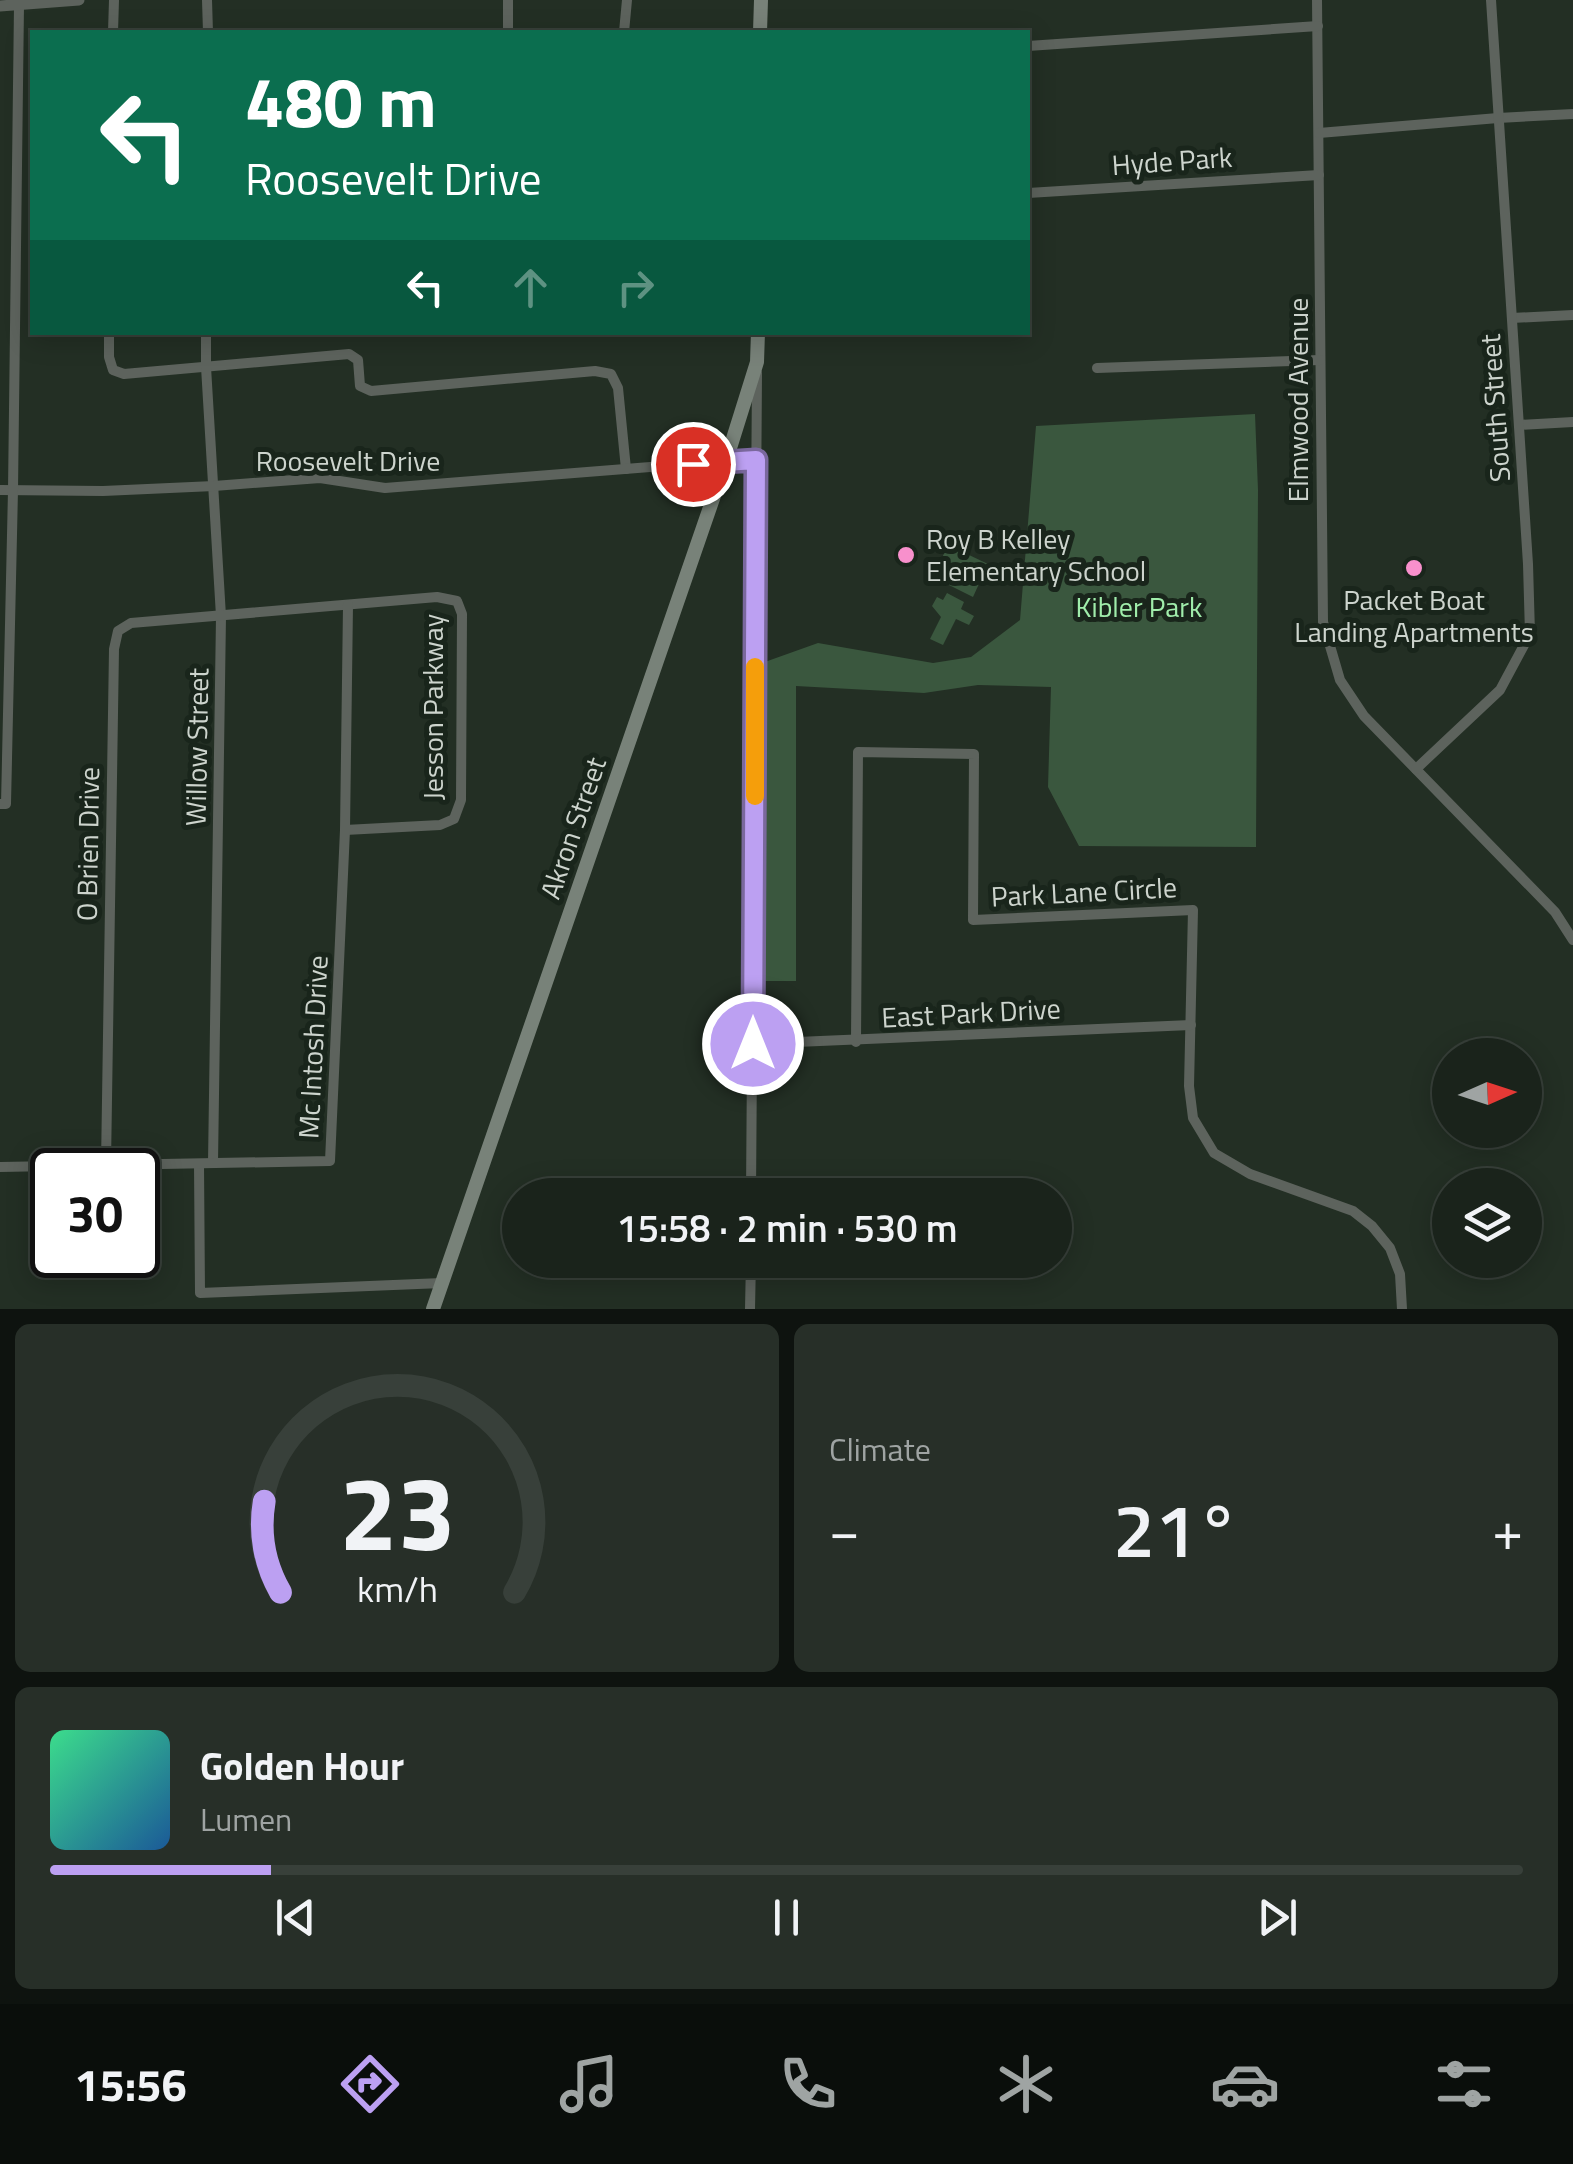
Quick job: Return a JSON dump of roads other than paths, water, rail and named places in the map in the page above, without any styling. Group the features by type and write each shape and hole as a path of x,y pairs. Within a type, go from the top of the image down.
{"main road":[{"path":"760,30 761,0"},
{"name":"Akron Street","path":"433,1309 726,461 758,362 758,335"}],"street":[{"path":"0,6 79,0"},
{"path":"114,0 114,30"},
{"path":"207,0 208,30"},
{"path":"508,0 508,30"},
{"path":"624,30 627,0"},
{"name":"Elmwood Avenue","path":"1317,0 1322,622 1340,680 1364,716 1555,912 1573,940"},
{"name":"South Street","path":"1416,769 1500,690 1530,634 1491,0"},
{"path":"3,804 13,490 18,4"},
{"path":"1030,46 1318,26"},
{"path":"1319,133 1573,114"},
{"name":"Hyde Park","path":"1030,192 1319,175"},
{"path":"1512,318 1573,315"},
{"path":"109,335 113,370 124,374 349,354 358,360 360,386 370,390 595,371 611,374 618,388 626,469"},
{"name":"Willow Street","path":"206,335 221,616 213,1162"},
{"path":"1097,368 1320,360"},
{"path":"752,1178 758,362"},
{"path":"1519,426 1573,422"},
{"name":"Roosevelt Drive","path":"0,490 103,491 320,478 385,488 756,460"},
{"name":"Jesson Parkway","path":"221,616 436,597 456,601 462,614 461,782 454,819 440,825 345,830"},
{"name":"Mc Intosh Drive","path":"160,1164 330,1160 345,830 348,605"},
{"name":"O Brien Drive","path":"106,1148 114,649 118,631 131,624 221,616"},
{"name":"Park Lane Circle","path":"856,1042 858,752 974,754 973,920 1193,910 1189,1086 1193,1118 1214,1153 1250,1174 1353,1211 1372,1226 1390,1248 1400,1274 1402,1309"},
{"name":"East Park Drive","path":"753,1044 1190,1025"},
{"path":"199,1164 200,1294 442,1283"},
{"name":"Mc Intosh Drive","path":"0,1167 30,1166"},
{"path":"750,1309 751,1278"}],"place":[{"name":"Roy B Kelley Elementary School","path":"906,555"},
{"name":"Packet Boat Landing Apartments","path":"1414,568"}],"park label":[{"name":"Kibler Park","path":"1139,607"}]}
